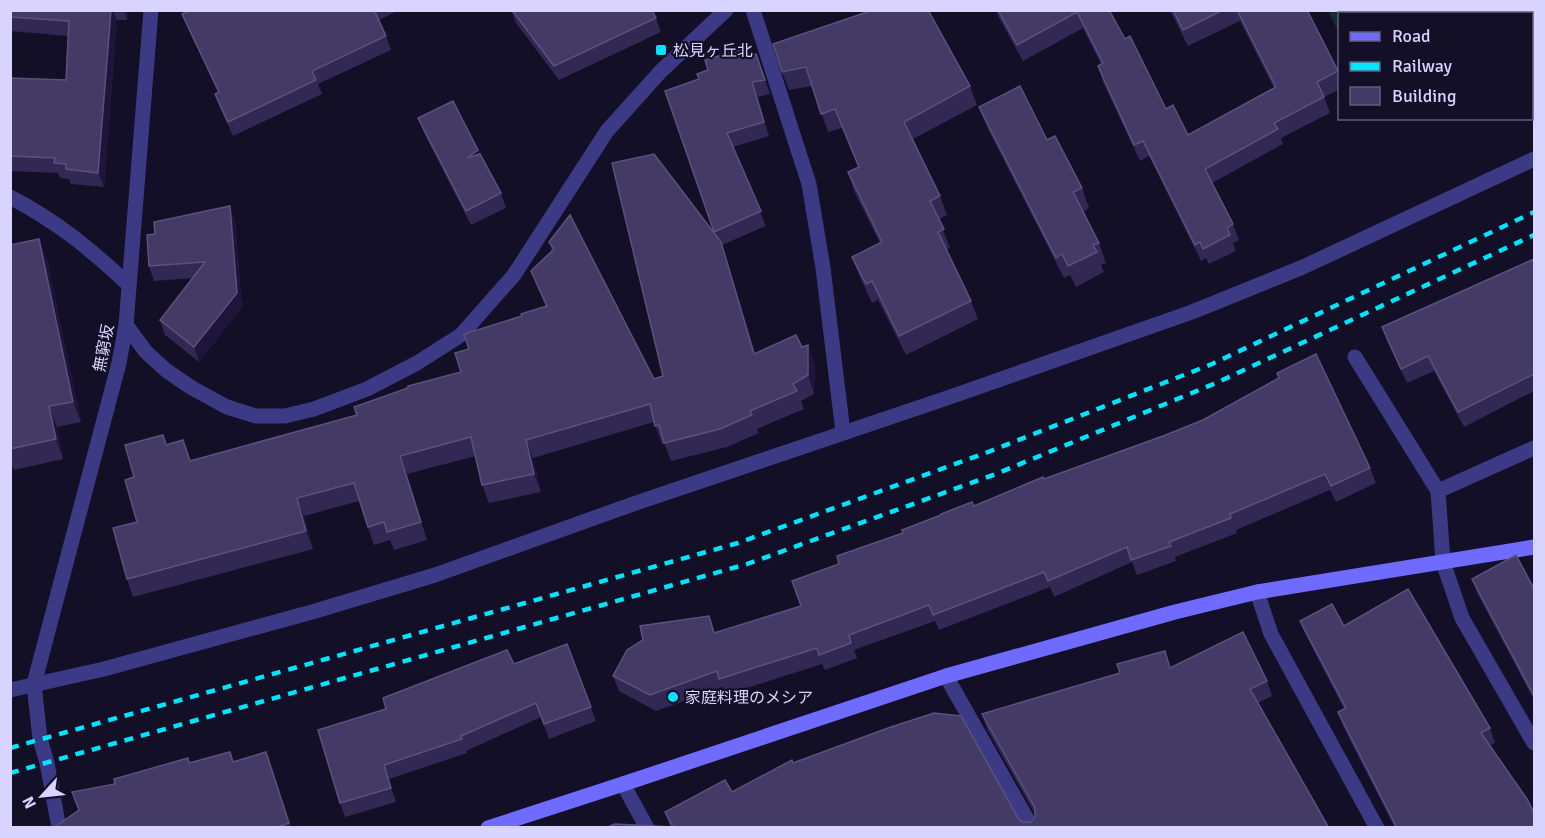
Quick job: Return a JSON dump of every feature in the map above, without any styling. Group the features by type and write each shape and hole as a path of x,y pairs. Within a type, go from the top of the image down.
{"street":[{"name":"無窮坂","path":"34,684 119,363 126,325 150,10"},
{"path":"126,325 146,352 167,371 227,407 256,416 285,416 314,409 367,389 407,368 460,335 514,275 607,131 661,71 726,10"},
{"path":"753,10 809,184 823,268 843,432"},
{"path":"10,690 104,669 312,612 435,575 636,503 1192,312 1303,267 1534,159"},
{"path":"10,197 68,231 128,284"},
{"path":"1355,357 1438,491 1443,562 1462,618 1534,743"},
{"path":"1438,491 1534,448"},
{"path":"488,828 946,676 1175,612 1257,592 1534,547"},
{"path":"1257,592 1271,634 1377,828"},
{"path":"946,676 1032,828"},
{"path":"34,684 40,739 47,763 59,828"},
{"path":"623,784 647,828"}],"green space":[{"path":"1328,11 1534,11 1534,118 1533,12 1338,12 1338,31"}],"building":[{"path":"10,10 111,10 98,173 66,169 66,164 54,163 55,158 10,156 10,78 66,80 69,21 10,17"},
{"path":"190,10 374,10 386,36 312,71 316,80 228,122 215,94 219,92 182,14"},
{"path":"512,10 652,10 656,18 554,66"},
{"path":"873,10 928,10 970,86 904,122 940,196 930,201 944,229 938,232 971,301 899,336 872,281 866,284 852,257 882,242 848,172 859,167 835,109 821,114 806,67 782,72 773,44"},
{"path":"998,10 1109,10 1125,39 1130,36 1166,109 1173,105 1188,135 1276,87 1237,10 1307,10 1338,71 1317,82 1324,97 1274,123 1278,129 1205,169 1233,224 1227,228 1230,235 1203,249 1200,242 1195,245 1143,141 1134,145 1098,66 1103,63 1077,12 1017,45"},
{"path":"1173,10 1223,10 1183,30"},
{"path":"746,48 749,57 756,54 765,80 752,82 764,122 727,133 761,211 714,232 665,91 699,79 697,74 708,70 705,60"},
{"path":"1020,86 1047,140 1055,136 1082,188 1073,192 1099,243 1093,245 1097,252 1068,266 1062,254 1056,258 979,107"},
{"path":"453,101 478,150 467,158 480,154 501,193 466,211 418,118"},
{"path":"654,154 721,242 754,354 796,335 802,347 808,345 808,375 793,384 797,391 750,411 752,415 720,429 664,443 659,425 655,426 650,404 526,440 534,474 482,485 471,437 400,456 421,522 387,532 384,522 368,527 354,483 297,498 306,531 127,579 113,528 137,522 125,480 134,477 125,445 163,435 166,445 183,440 190,461 357,415 354,407 408,388 408,386 461,372 455,353 469,349 464,334 547,306 531,271 554,249 549,242 570,215 654,379 663,376 612,163"},
{"path":"230,206 237,293 194,347 160,320 205,262 149,266 147,235 155,234 154,222"},
{"path":"39,239 73,402 49,406 56,439 10,449 10,245"},
{"path":"1534,259 1534,374 1458,412 1428,356 1401,369 1382,327"},
{"path":"1316,354 1370,468 1331,486 1325,474 1230,514 1231,518 1169,542 1171,546 1131,560 1127,547 1048,581 1044,572 933,615 929,605 849,635 851,643 819,655 817,648 719,679 717,671 650,695 613,676 627,650 643,640 640,626 709,616 714,633 801,606 792,581 839,564 837,556 903,533 902,530 972,502 974,506 1043,477 1044,479 1203,420 1279,378 1277,373"},
{"path":"1516,555 1534,589 1534,696 1472,579"},
{"path":"1408,589 1490,728 1481,733 1527,799 1534,813 1534,828 1397,828 1338,712 1346,708 1300,621 1332,604 1344,626"},
{"path":"1243,632 1267,681 1250,689 1329,828 605,828 615,824 673,827 665,812 725,780 732,792 792,760 793,763 934,713 961,716 1018,818 1022,822 1031,822 1035,817 1035,808 982,714 1120,673 1117,664 1165,651 1170,668"},
{"path":"567,644 591,707 544,724 536,703 461,736 462,739 384,765 391,788 340,803 318,730 386,709 383,698 507,650 514,664"},
{"path":"230,752 233,762 266,752 289,823 274,828 49,828 56,826 79,810 72,792 115,784 114,779 188,758 189,763"}],"railway":[{"path":"10,748 738,543 988,452 1212,364 1534,212"},
{"path":"10,773 747,564 996,474 1216,383 1534,235"}],"place":[{"name":"松見ヶ丘北","path":"661,50"},
{"name":"家庭料理のメシア","path":"673,697"}]}
